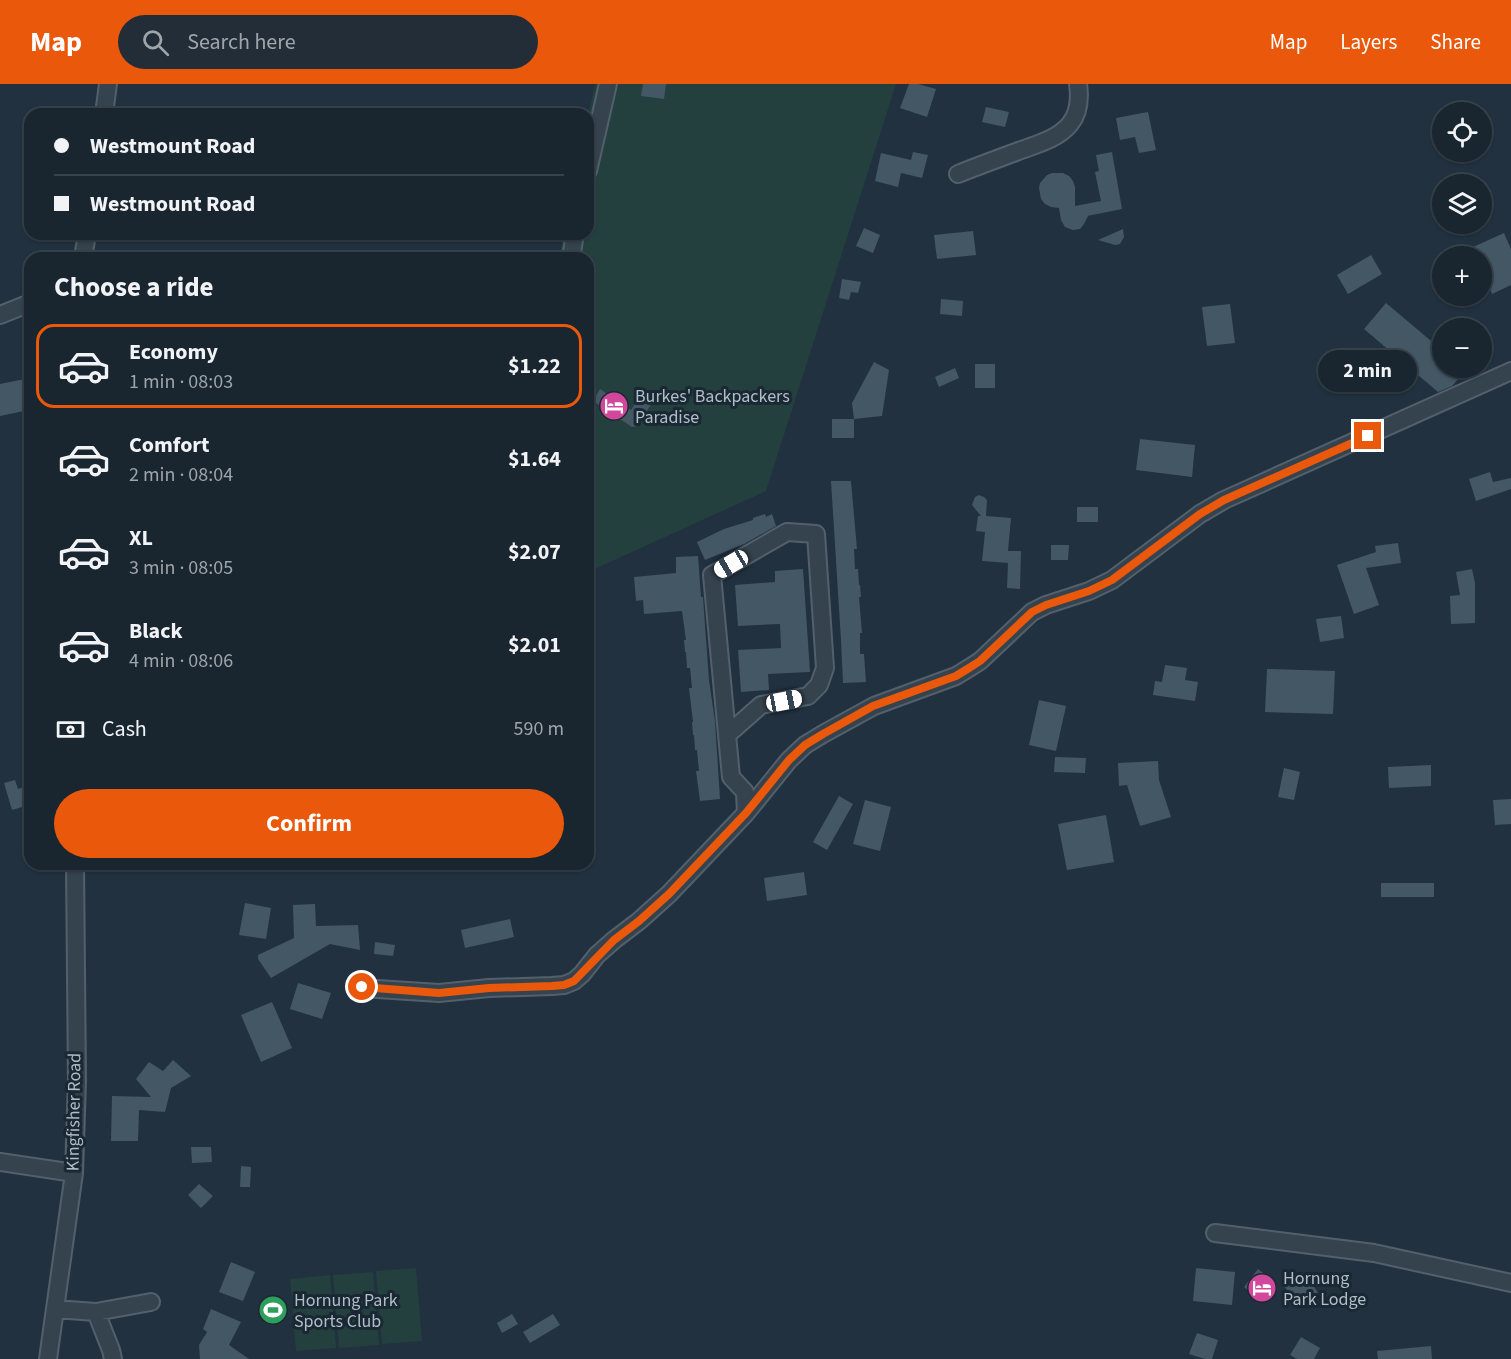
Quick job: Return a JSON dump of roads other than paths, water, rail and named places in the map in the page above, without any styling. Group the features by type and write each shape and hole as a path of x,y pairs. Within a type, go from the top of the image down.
{"street":[{"path":"105,108 108,84"},
{"path":"594,145 608,84"},
{"path":"958,174 1048,140 1062,132 1071,123 1078,109 1080,96 1078,84"},
{"path":"0,315 24,305"},
{"path":"362,987 439,993 564,985 574,981 614,940 669,894 746,813 789,760 805,745 873,706 956,676 980,661 1032,612 1112,580 1200,514 1224,500 1511,371"},
{"path":"727,735 761,705 807,696 819,685 825,668 816,534 787,532 712,575 727,735 731,777 745,792 746,813"},
{"name":"Kingfisher Road","path":"48,1359 74,1173 77,1081 75,870"},
{"path":"0,1162 74,1173"},
{"path":"1215,1233 1374,1253 1511,1283"},
{"path":"55,1309 96,1312 151,1302"},
{"path":"96,1312 111,1350 112,1359"}],"place":[{"name":"Burkes' Backpackers Paradise","path":"614,406"},
{"name":"Hornung Park Lodge","path":"1262,1288"},
{"name":"Hornung Park Sports Club","path":"273,1310"}]}
